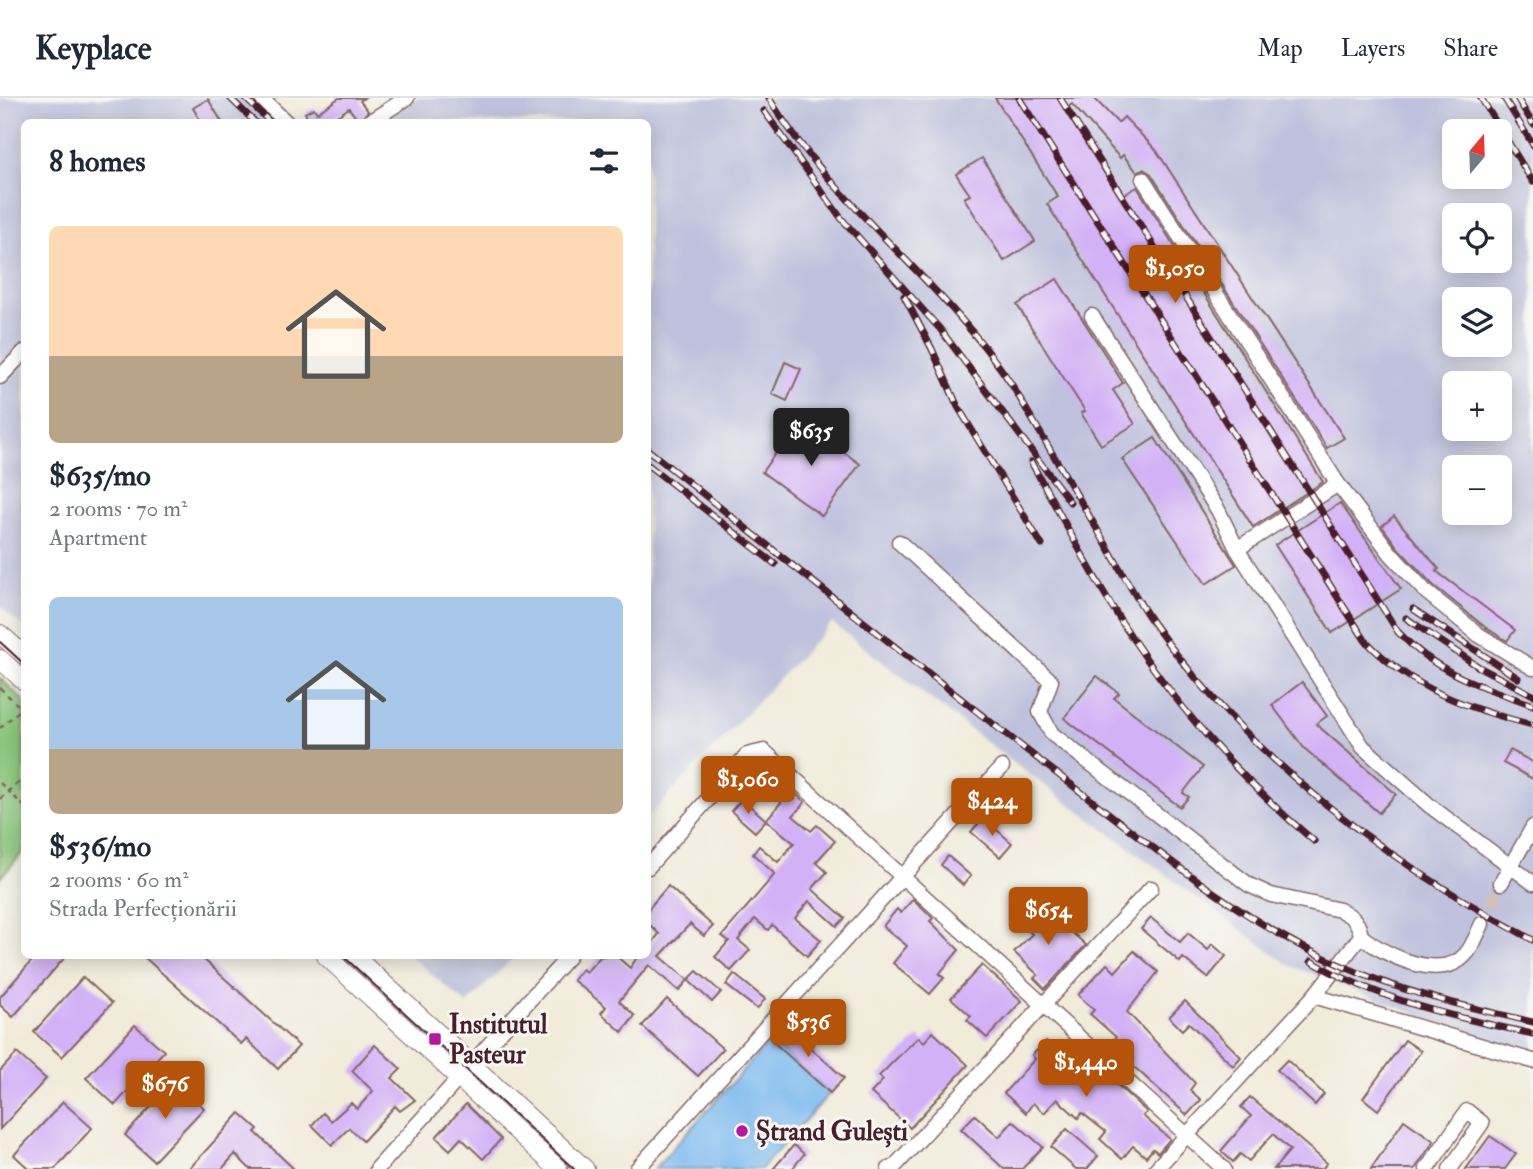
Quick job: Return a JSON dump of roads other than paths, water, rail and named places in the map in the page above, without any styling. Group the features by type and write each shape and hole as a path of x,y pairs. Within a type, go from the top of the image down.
{"main road":[{"path":"1,637 21,653"},
{"path":"0,659 21,678"},
{"path":"330,959 585,1169"},
{"path":"357,959 558,1169"}],"street":[{"path":"261,98 283,119"},
{"path":"373,119 397,101"},
{"path":"1143,179 1338,484 1391,554 1425,591 1479,635 1533,668"},
{"path":"1092,316 1218,510 1237,549 1363,747 1430,806 1533,883"},
{"path":"0,377 21,355"},
{"path":"1237,549 1338,484"},
{"path":"900,542 1051,681 1040,712 1052,734 1235,876 1271,895 1350,915 1360,928 1361,936 1373,946 1410,961 1439,967 1459,960 1466,954 1482,924"},
{"path":"651,864 747,755 758,750 770,755 1224,1169"},
{"path":"636,1169 1002,767"},
{"path":"1501,883 1533,827"},
{"path":"889,1169 1045,1007 1151,888"},
{"path":"1156,1169 1314,996 1361,936"},
{"path":"377,1169 566,959"},
{"path":"1314,996 1533,1061"},
{"path":"1427,1169 1467,1111 1482,1123 1450,1169"}],"water":[{"name":"Ștrand Gulești","path":"771,1040 830,1093 761,1169 654,1169"}],"tunnel":[{"path":"1482,924 1501,883"}],"tram line":[{"path":"0,642 21,661"},
{"path":"346,959 574,1169"}],"railway":[{"path":"230,98 252,119"},
{"path":"245,98 267,119"},
{"path":"769,98 795,137 825,174 954,311 984,347 1012,385 1146,613 1191,672 1233,719 1277,762 1374,841 1426,877 1533,940"},
{"path":"1019,98 1365,640 1402,672 1442,695 1486,712 1533,725"},
{"path":"1060,98 1398,632 1413,647 1444,669 1533,705"},
{"path":"1481,98 1533,182"},
{"path":"1504,98 1533,145"},
{"path":"1517,98 1533,124"},
{"path":"764,111 841,218 940,329 1070,502"},
{"path":"904,296 958,407 1042,545"},
{"path":"651,452 1023,747 1235,907 1303,947 1361,974 1434,998 1533,1022"},
{"path":"1031,462 1109,602 1163,682 1234,766 1314,841"},
{"path":"651,467 775,564"},
{"path":"1413,609 1518,678"},
{"path":"1406,618 1479,667 1533,695"},
{"path":"1311,961 1363,987 1391,997 1447,1014 1533,1034"}],"place":[{"name":"Institutul Pasteur","path":"435,1039"},
{"name":"Ștrand Gulești","path":"742,1131"}]}
